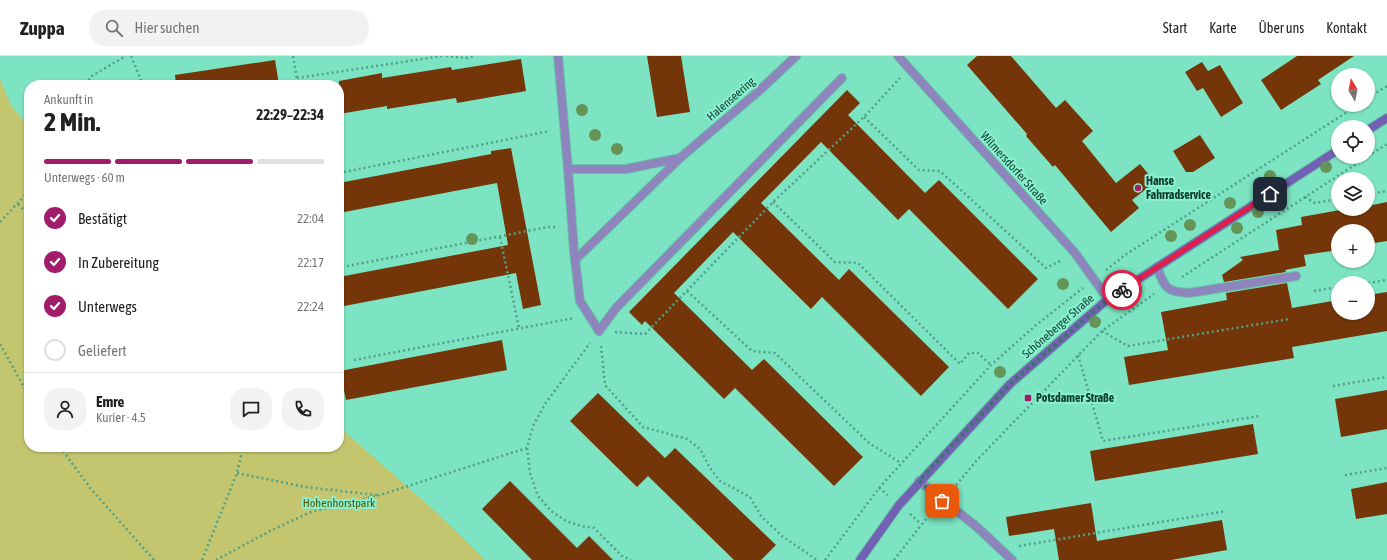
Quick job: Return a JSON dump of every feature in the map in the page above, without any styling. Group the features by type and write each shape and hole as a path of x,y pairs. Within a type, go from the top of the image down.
{"street":[{"path":"558,56 575,260 580,301 599,331 616,308 842,78"},
{"name":"Halenseering","path":"575,260 680,158 760,90 796,56"},
{"name":"Wilmersdorfer Straße","path":"898,56 1075,253 1108,299"},
{"path":"1375,126 1387,118"},
{"name":"Schöneberger Straße","path":"860,560 899,505 919,481 1010,384 1108,299 1331,155"},
{"name":"Halenseering","path":"568,169 626,169 680,158"},
{"path":"1157,267 1163,283 1173,292 1190,293 1296,276"},
{"path":"919,481 1001,549 1012,560"}],"path":[{"path":"89,80 90,78 126,56"},
{"path":"131,56 141,80"},
{"path":"293,56 297,78 442,56"},
{"path":"446,56 466,58 474,56"},
{"path":"599,331 645,334 773,202 864,117 909,68"},
{"path":"1375,94 1387,86"},
{"path":"864,117 919,170 940,170 1046,268 1075,253"},
{"path":"344,172 564,128"},
{"path":"1375,152 1387,144"},
{"path":"894,560 921,524 977,460 1102,331 1146,298 1357,164"},
{"path":"1375,193 1387,190"},
{"path":"0,222 24,197"},
{"path":"1305,197 1316,203 1331,200"},
{"path":"773,202 835,262 858,263 960,364 969,353 978,352 991,365"},
{"path":"18,204 24,210"},
{"path":"344,267 548,227 572,226"},
{"path":"500,237 519,328"},
{"path":"1375,282 1387,280"},
{"path":"1314,291 1331,289"},
{"path":"687,291 752,351 775,353 869,443 901,463"},
{"path":"354,360 589,315"},
{"path":"1102,331 1128,346 1289,319"},
{"path":"599,331 545,404 533,426 527,448 530,472 538,496 551,511 566,521 581,526 594,528 622,556 631,560"},
{"path":"599,331 605,385 643,427 687,439 700,449 710,468 720,481 750,497 761,516 782,536 816,560"},
{"path":"0,344 24,387"},
{"path":"1078,355 1103,441 1258,416"},
{"path":"1333,386 1387,377"},
{"path":"216,560 272,530 311,512 380,495 527,448"},
{"path":"64,452 91,489 154,560"},
{"path":"202,560 237,473 242,452"},
{"path":"1346,475 1387,468"},
{"path":"237,473 305,487 380,495"},
{"path":"1001,549 1226,511"}],"green space":[{"name":"Hohenhorstpark","path":"0,79 11,105 24,121 24,452 344,452 344,431 435,511 485,560 0,560"}],"building":[{"path":"647,56 681,56 690,112 657,117"},
{"path":"977,56 1011,56 1056,108 1065,100 1093,131 1082,141 1116,183 1140,164 1155,182 1132,200 1139,208 1111,232 1055,165 1053,167 1026,136 1027,134 967,65"},
{"path":"1297,56 1354,56 1336,68 1331,68 1331,71 1318,80 1321,84 1281,110 1261,80"},
{"path":"521,59 526,91 457,103 456,98 387,109 387,106 344,113 344,80 382,73 382,78 451,67 452,70"},
{"path":"275,60 278,80 176,80 175,75"},
{"path":"1202,62 1208,71 1220,65 1243,103 1221,117 1203,88 1197,91 1185,72"},
{"path":"847,90 860,103 848,115 925,193 939,180 1038,279 1008,309 909,209 898,220 821,142 761,203 839,280 849,269 949,367 921,396 822,297 811,309 733,232 674,293 752,370 764,359 863,457 834,486 735,388 724,399 645,321 642,325 629,312"},
{"path":"1200,135 1215,158 1193,172 1186,172 1173,151"},
{"path":"511,148 541,305 523,309 516,273 344,306 344,276 508,245 497,183 344,212 344,182 491,154 491,151"},
{"path":"1387,202 1387,241 1375,243 1375,224 1331,224 1331,251 1304,255 1306,266 1285,270 1286,272 1224,282 1222,275 1243,260 1240,257 1279,250 1276,230 1302,225 1301,217 1331,212 1331,216 1375,216 1375,205"},
{"path":"1287,283 1292,308 1331,301 1331,320 1375,320 1375,294 1387,292 1387,331 1292,347 1294,358 1129,385 1124,357 1168,350 1161,312 1227,300 1226,293"},
{"path":"502,340 507,370 346,400 344,390 344,370"},
{"path":"1387,390 1387,429 1341,437 1335,399"},
{"path":"598,393 665,458 675,448 776,545 761,560 734,560 648,476 637,487 570,421"},
{"path":"1253,424 1258,454 1095,481 1090,451"},
{"path":"510,481 577,548 589,536 613,560 532,560 482,509"},
{"path":"1387,482 1387,514 1356,519 1351,489"},
{"path":"1091,503 1097,541 1222,520 1227,550 1171,560 1059,560 1054,529 1009,536 1006,517"}],"way so far":[{"path":"942,501 919,481 1010,384 1108,299 1122,290"}],"place":[{"name":"Hanse Fahrradservice","path":"1138,188"},
{"name":"Potsdamer Straße","path":"1028,398"}],"route":[{"path":"1122,290 1270,194"}]}
